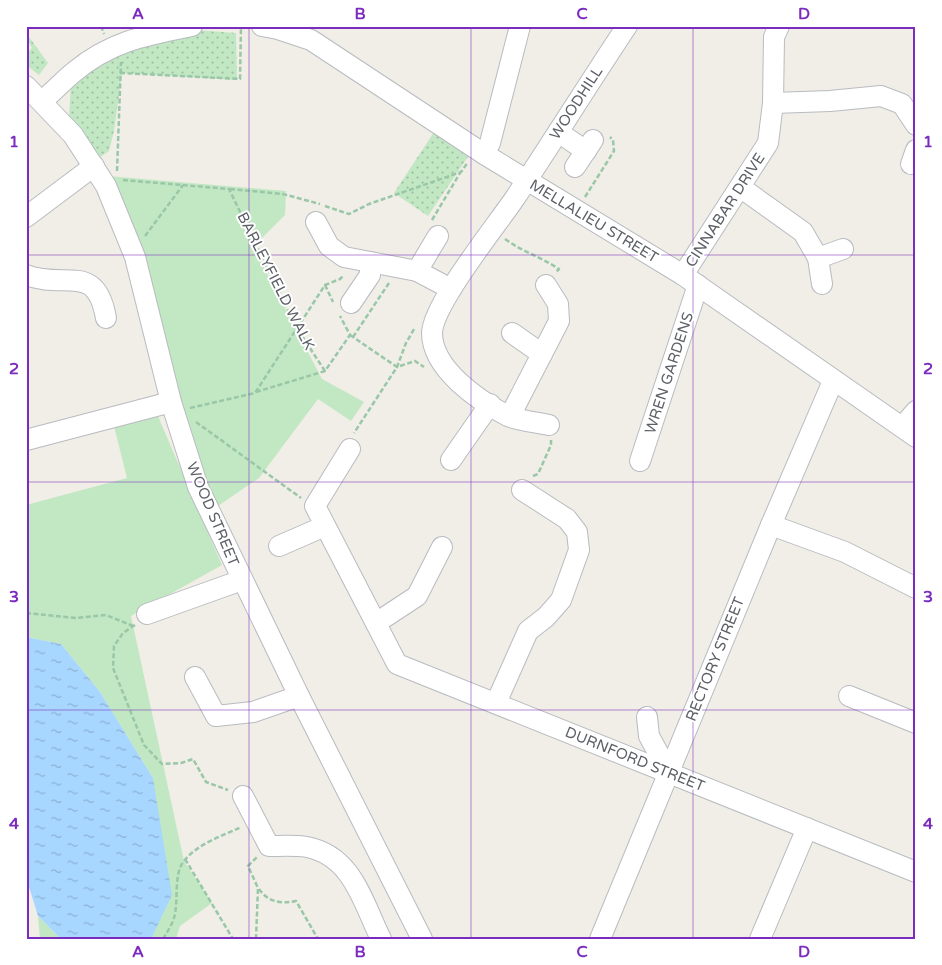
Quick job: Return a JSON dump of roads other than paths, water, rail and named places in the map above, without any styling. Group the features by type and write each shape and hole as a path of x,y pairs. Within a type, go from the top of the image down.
{"street":[{"path":"42,101 74,72 100,54 110,40 132,38 192,26"},
{"name":"MELLALIEU STREET","path":"262,26 278,29 310,40 477,156 526,180 691,280 833,381 909,432"},
{"path":"477,156 490,143 520,26"},
{"name":"WOODHILL","path":"549,425 510,416 490,404 450,373 439,359 432,332 444,300 451,289 493,231 627,26"},
{"name":"CINNABAR DRIVE","path":"691,280 740,187 768,143 773,102 774,37 779,26"},
{"name":"WOOD STREET","path":"26,86 73,135 106,186 135,258 172,407 198,487 299,696 422,939"},
{"path":"773,102 830,101 881,96 902,104 916,126"},
{"path":"558,132 585,152"},
{"path":"26,217 94,166"},
{"path":"740,187 803,232 818,258 822,284"},
{"path":"316,222 329,246 344,257 409,269 451,289"},
{"path":"409,269 438,236"},
{"path":"818,258 842,249"},
{"path":"351,303 370,275 363,261"},
{"path":"26,275 39,280 78,280 89,283 100,296 106,318"},
{"path":"510,416 556,328 560,314 550,280"},
{"name":"WREN GARDENS","path":"640,461 691,280"},
{"path":"512,333 542,354"},
{"name":"RECTORY STREET","path":"600,939 771,525 833,381"},
{"path":"451,460 490,404"},
{"path":"26,440 172,407"},
{"path":"909,432 916,411"},
{"name":"DURNFORD STREET","path":"350,449 315,506 397,664 916,872"},
{"path":"496,704 528,631 553,610 561,600 579,550 577,532 567,518 522,491"},
{"path":"771,525 845,552 916,588"},
{"path":"279,546 325,526"},
{"path":"376,624 417,596 442,547"},
{"path":"140,620 242,580"},
{"path":"195,677 216,716 253,712 299,696"},
{"path":"849,696 916,723"},
{"path":"647,717 649,736 669,773"},
{"path":"243,796 269,846 307,847 330,855 349,872 376,937"},
{"path":"763,938 807,828"}],"water":[{"path":"26,637 61,644 100,692 153,778 172,895 151,939 61,939 38,916 26,877"}]}
